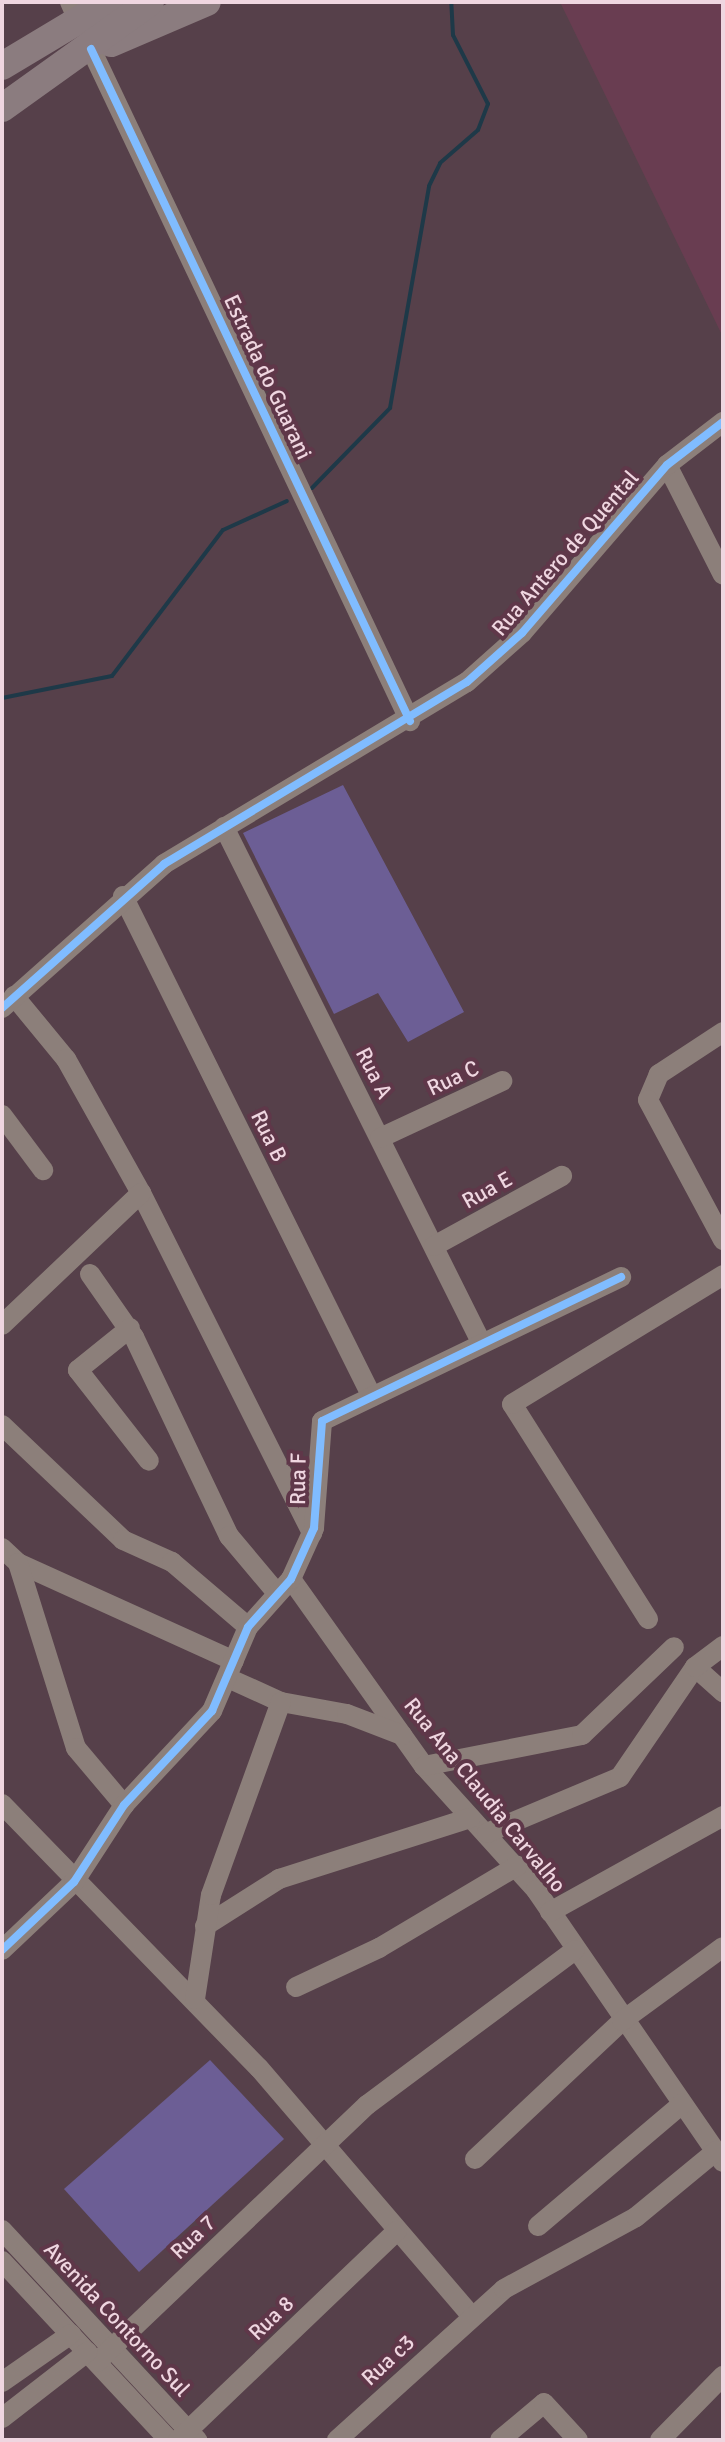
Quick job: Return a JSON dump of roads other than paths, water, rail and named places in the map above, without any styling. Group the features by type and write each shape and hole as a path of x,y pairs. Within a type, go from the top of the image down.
{"highway":[{"path":"2,108 95,47 150,2"},
{"path":"95,47 207,2"},
{"path":"2,66 90,8"}],"street":[{"name":"Estrada do Guarani","path":"95,47 410,721"},
{"name":"Rua Antero de Quental","path":"8,1002 123,896 224,827 410,721 522,633 667,465 723,422"},
{"path":"667,465 723,575"},
{"name":"Rua A","path":"224,827 481,1342"},
{"name":"Rua B","path":"123,896 372,1397"},
{"path":"8,1002 66,1059 141,1193 312,1533"},
{"path":"723,1032 659,1074 648,1100 723,1240"},
{"name":"Rua C","path":"380,1138 502,1081"},
{"path":"2,1115 43,1170"},
{"name":"Rua E","path":"434,1246 562,1176"},
{"path":"2,1325 141,1193"},
{"name":"Rua Ana Claudia Carvalho","path":"90,1274 130,1328 229,1536 283,1586 424,1766 517,1866 622,2021 720,2156"},
{"path":"648,1619 512,1404 723,1275"},
{"name":"Rua F","path":"2,1950 74,1882 124,1805 212,1711 248,1627 283,1586 312,1533 317,1428 481,1342 621,1277"},
{"path":"130,1328 78,1370 149,1461"},
{"path":"2,1425 123,1540 172,1562 248,1627"},
{"path":"2,1548 18,1563 232,1670 281,1702 347,1714 402,1735"},
{"path":"18,1563 76,1748 124,1805"},
{"path":"487,1833 620,1777 695,1667 723,1646"},
{"path":"424,1766 582,1735 674,1647"},
{"path":"695,1667 723,1692"},
{"path":"195,1999 205,1926 281,1702"},
{"path":"2,1804 74,1882 195,1999 471,2315"},
{"path":"550,1912 723,1816"},
{"path":"205,1926 279,1879 470,1818"},
{"path":"296,1987 379,1948 517,1866"},
{"path":"475,2159 622,2021 723,1947"},
{"name":"Rua 7","path":"2,2418 99,2354 322,2145 575,1950"},
{"path":"538,2226 682,2104"},
{"name":"Rua c3","path":"337,2440 471,2315 522,2276 636,2217 720,2156"},
{"name":"Avenida Contorno Sul","path":"2,2230 169,2440"},
{"name":"Rua 8","path":"188,2437 397,2231"},
{"name":"Avenida Contorno Sul","path":"2,2261 71,2334 99,2354 188,2437"},
{"path":"2,2382 71,2334"},
{"path":"660,2440 723,2376"},
{"path":"500,2440 529,2412 551,2407 578,2440"}],"waterway":[{"path":"312,488 390,408 429,186 440,163 478,130 488,104 453,35 451,2"},
{"path":"2,698 112,676 223,530 287,501"}]}
